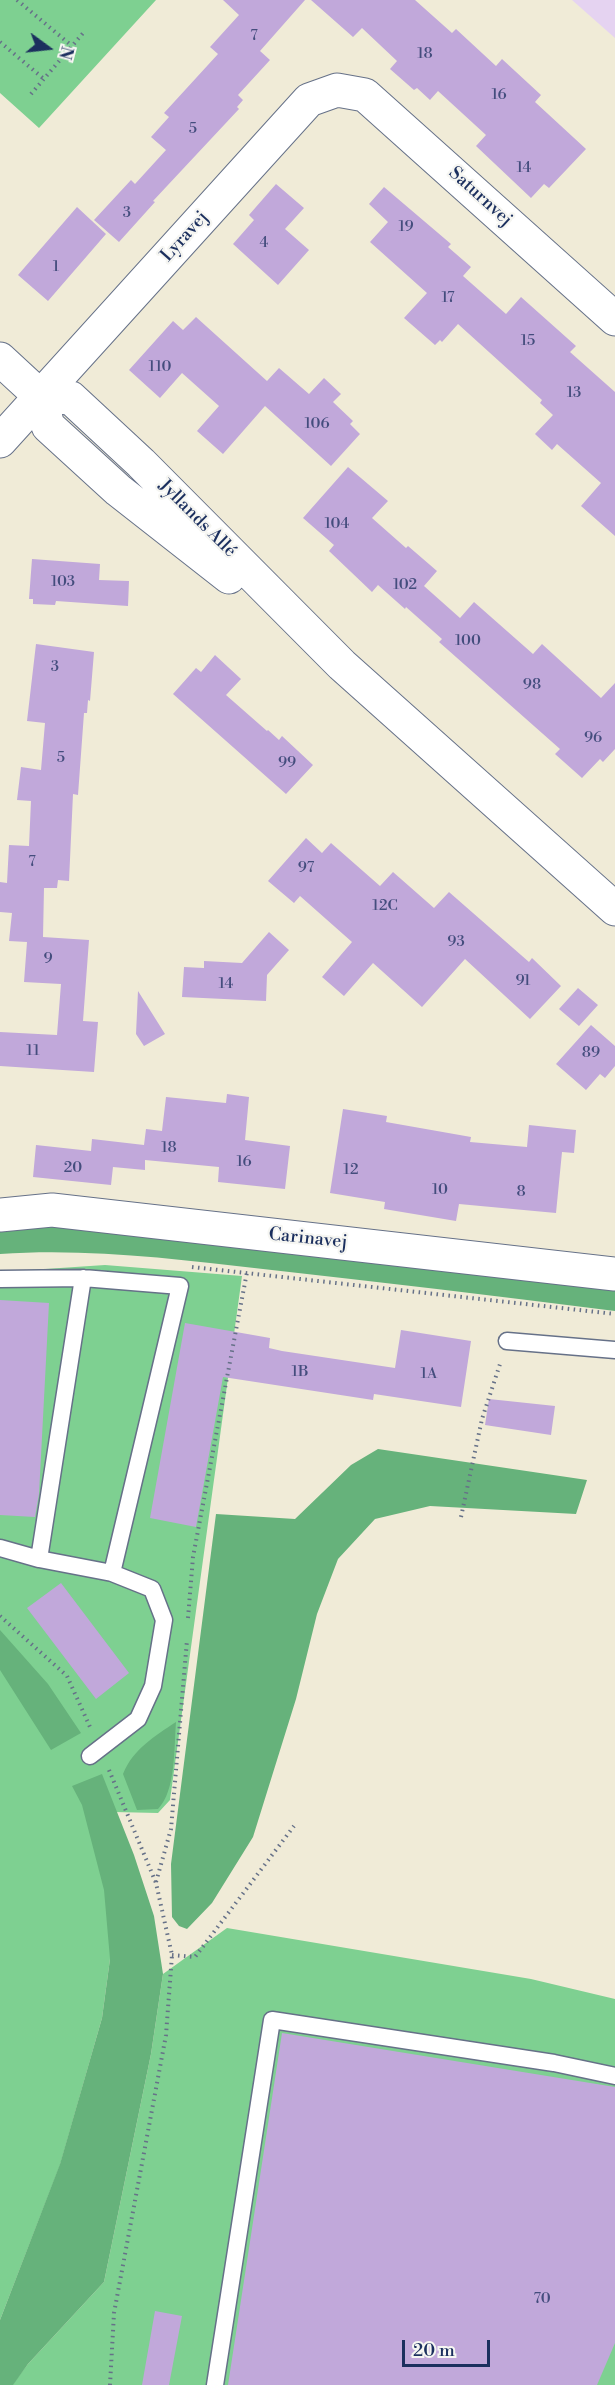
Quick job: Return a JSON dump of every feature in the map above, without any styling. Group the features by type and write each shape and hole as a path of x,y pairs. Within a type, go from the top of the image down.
{"street":[{"name":"Saturnvej","path":"337,90 366,95 615,319"},
{"name":"Lyravej","path":"0,441 309,100 337,90"},
{"path":"0,359 40,396"},
{"name":"Jyllands Allé","path":"40,396 71,398 148,470 342,665 615,909"},
{"name":"Carinavej","path":"0,1215 52,1210 615,1274"}],"lane":[{"path":"0,1279 84,1278 180,1286 112,1573"},
{"path":"39,1559 84,1278"},
{"path":"507,1341 615,1350"},
{"path":"0,1548 39,1559 112,1573 152,1589 164,1620 153,1686 138,1719 95,1753"},
{"path":"215,2385 272,2020 554,2063 615,2076"}],"path":[{"path":"17,0 72,46"},
{"path":"31,94 84,32"},
{"path":"0,42 44,79"},
{"path":"181,1266 615,1314"},
{"path":"188,1626 193,1557 247,1272"},
{"path":"461,1517 482,1419 507,1341"},
{"path":"0,1616 67,1676 95,1753 156,1883 171,1955 166,2035 114,2313 110,2385"},
{"path":"156,1883 171,1829 187,1637"},
{"path":"171,1955 195,1957 294,1826"}],"shaded area":[{"path":"572,0 615,0 615,38"}],"green space":[{"path":"0,0 156,0 39,128 0,93"},
{"path":"65,1226 615,1282 615,1311 164,1258 66,1252 0,1254 0,1231"},
{"path":"105,1265 242,1276 170,1800 158,1813 114,1812 110,1959 102,2018 60,2165 0,2320 0,1272"},
{"path":"378,1449 587,1480 576,1514 430,1506 375,1519 338,1559 317,1614 296,1699 253,1837 212,1903 187,1929 179,1926 172,1917 171,1864 216,1514 295,1519 351,1465"},
{"path":"0,1630 48,1684 81,1733 51,1750 0,1670"},
{"path":"176,1722 173,1768 164,1801 158,1809 137,1810 123,1774 139,1750"},
{"path":"102,1774 134,1855 154,1916 163,1974 151,2054 104,2282 28,2364 13,2385 0,2385 0,2320 60,2164 102,2018 110,1959 104,1890 82,1805 72,1786"},
{"path":"227,1928 531,1979 615,1999 615,2385 12,2385 28,2364 104,2282 151,2054 163,1974"}],"building":[{"path":"223,0 305,0 260,51 270,60 238,95 243,100 237,107 239,109 153,201 155,202 119,242 94,220 131,180 135,184 166,150 151,137 169,117 164,113 218,54 210,47 239,15"},
{"path":"311,0 415,0 452,33 456,29 496,66 502,59 541,95 535,102 586,149 549,188 544,184 531,198 476,146 486,135 438,91 430,100 417,88 414,90 390,69 397,61 362,28 353,37"},
{"path":"276,184 304,208 285,229 309,250 278,285 233,244 254,220 249,215"},
{"path":"384,187 451,244 448,247 471,267 463,276 506,314 521,297 576,346 570,352 615,392 615,536 581,506 601,483 557,444 552,450 535,434 553,415 540,403 542,400 458,324 442,342 440,340 435,345 404,318 427,293 370,242 388,222 369,204"},
{"path":"77,207 106,234 48,301 18,275"},
{"path":"196,317 267,381 279,368 309,394 324,378 341,394 333,402 353,421 350,424 360,434 331,466 265,406 223,454 197,431 219,406 182,373 160,398 129,370 173,321 183,330"},
{"path":"348,467 388,501 372,518 437,571 424,586 460,618 474,602 533,654 542,644 601,698 615,683 615,749 603,762 600,759 582,778 555,754 560,749 439,642 442,639 378,585 372,592 329,551 334,545 303,518"},
{"path":"32,559 100,564 99,580 129,581 128,606 56,601 55,605 33,604 33,599 29,599"},
{"path":"36,644 94,652 90,701 88,700 87,713 84,713 78,795 73,794 69,881 58,880 57,888 44,888 43,937 89,940 83,1021 98,1022 94,1072 0,1066 0,1032 57,1035 61,984 24,982 27,942 9,941 12,913 0,912 0,882 7,883 9,845 29,846 31,801 17,800 21,767 41,770 45,723 27,721"},
{"path":"215,655 241,679 226,695 279,740 282,736 313,765 286,794 173,694 196,668 201,672"},
{"path":"306,838 322,853 331,843 380,886 393,872 434,908 449,892 529,962 532,958 561,986 530,1019 465,959 422,1007 373,963 344,996 322,977 352,942 300,896 294,903 268,881"},
{"path":"269,932 289,950 267,975 266,1001 182,997 184,967 204,968 204,961 242,963"},
{"path":"578,988 598,1005 579,1026 559,1009"},
{"path":"138,991 165,1034 144,1046 136,1034"},
{"path":"591,1025 615,1046 615,1066 605,1078 600,1074 586,1090 556,1064"},
{"path":"227,1094 249,1097 245,1140 290,1146 285,1189 218,1182 219,1167 145,1160 145,1170 113,1167 111,1185 33,1177 36,1145 91,1151 92,1139 144,1145 146,1129 162,1131 166,1097 226,1103"},
{"path":"343,1109 387,1116 386,1122 471,1137 470,1142 527,1147 529,1125 576,1130 574,1153 562,1152 556,1213 459,1204 456,1221 384,1209 385,1202 330,1193"},
{"path":"0,1300 49,1303 39,1494 35,1517 0,1515"},
{"path":"185,1323 270,1338 269,1348 282,1351 395,1368 401,1330 471,1341 461,1407 374,1394 373,1400 223,1377 196,1527 150,1518"},
{"path":"489,1399 555,1406 551,1435 485,1425"},
{"path":"61,1583 129,1673 96,1699 27,1608"},
{"path":"282,2033 615,2087 615,2343 597,2385 228,2385"},
{"path":"155,2311 182,2316 169,2385 142,2385"}]}
